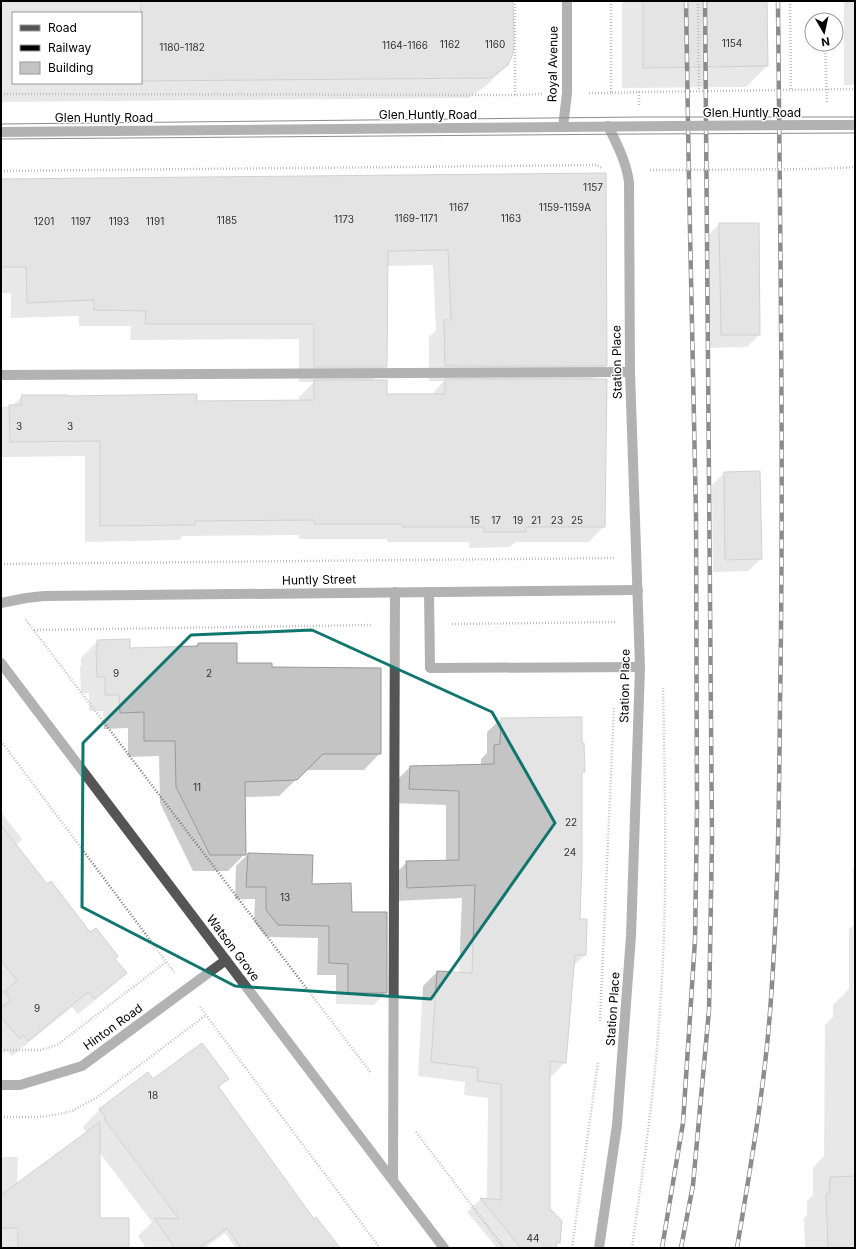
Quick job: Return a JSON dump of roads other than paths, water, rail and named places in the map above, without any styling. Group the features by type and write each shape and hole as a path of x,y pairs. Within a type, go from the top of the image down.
{"street":[{"name":"Royal Avenue","path":"563,127 567,93 567,1"},
{"name":"Glen Huntly Road","path":"1,132 855,125"},
{"name":"Station Place","path":"599,1248 617,1125 632,936 640,667 630,372 629,182 623,157 608,126"},
{"path":"1,375 630,372"},
{"name":"Huntly Street","path":"6,602 44,596 638,590"},
{"path":"393,1180 392,1102 395,592"},
{"path":"429,592 430,668 640,667"},
{"name":"Watson Grove","path":"1,663 444,1248"},
{"name":"Hinton Road","path":"1,1085 20,1085 82,1066 226,960"}],"tram line":[{"path":"1,124 639,117 855,117"},
{"path":"1,139 855,133"}],"railway":[{"path":"662,1248 683,1123 695,940 697,810 696,515 686,1"},
{"path":"681,1248 693,1185 709,1010 712,839 705,1"},
{"path":"737,1248 764,1071 773,973 778,858 782,528 778,1"}]}
